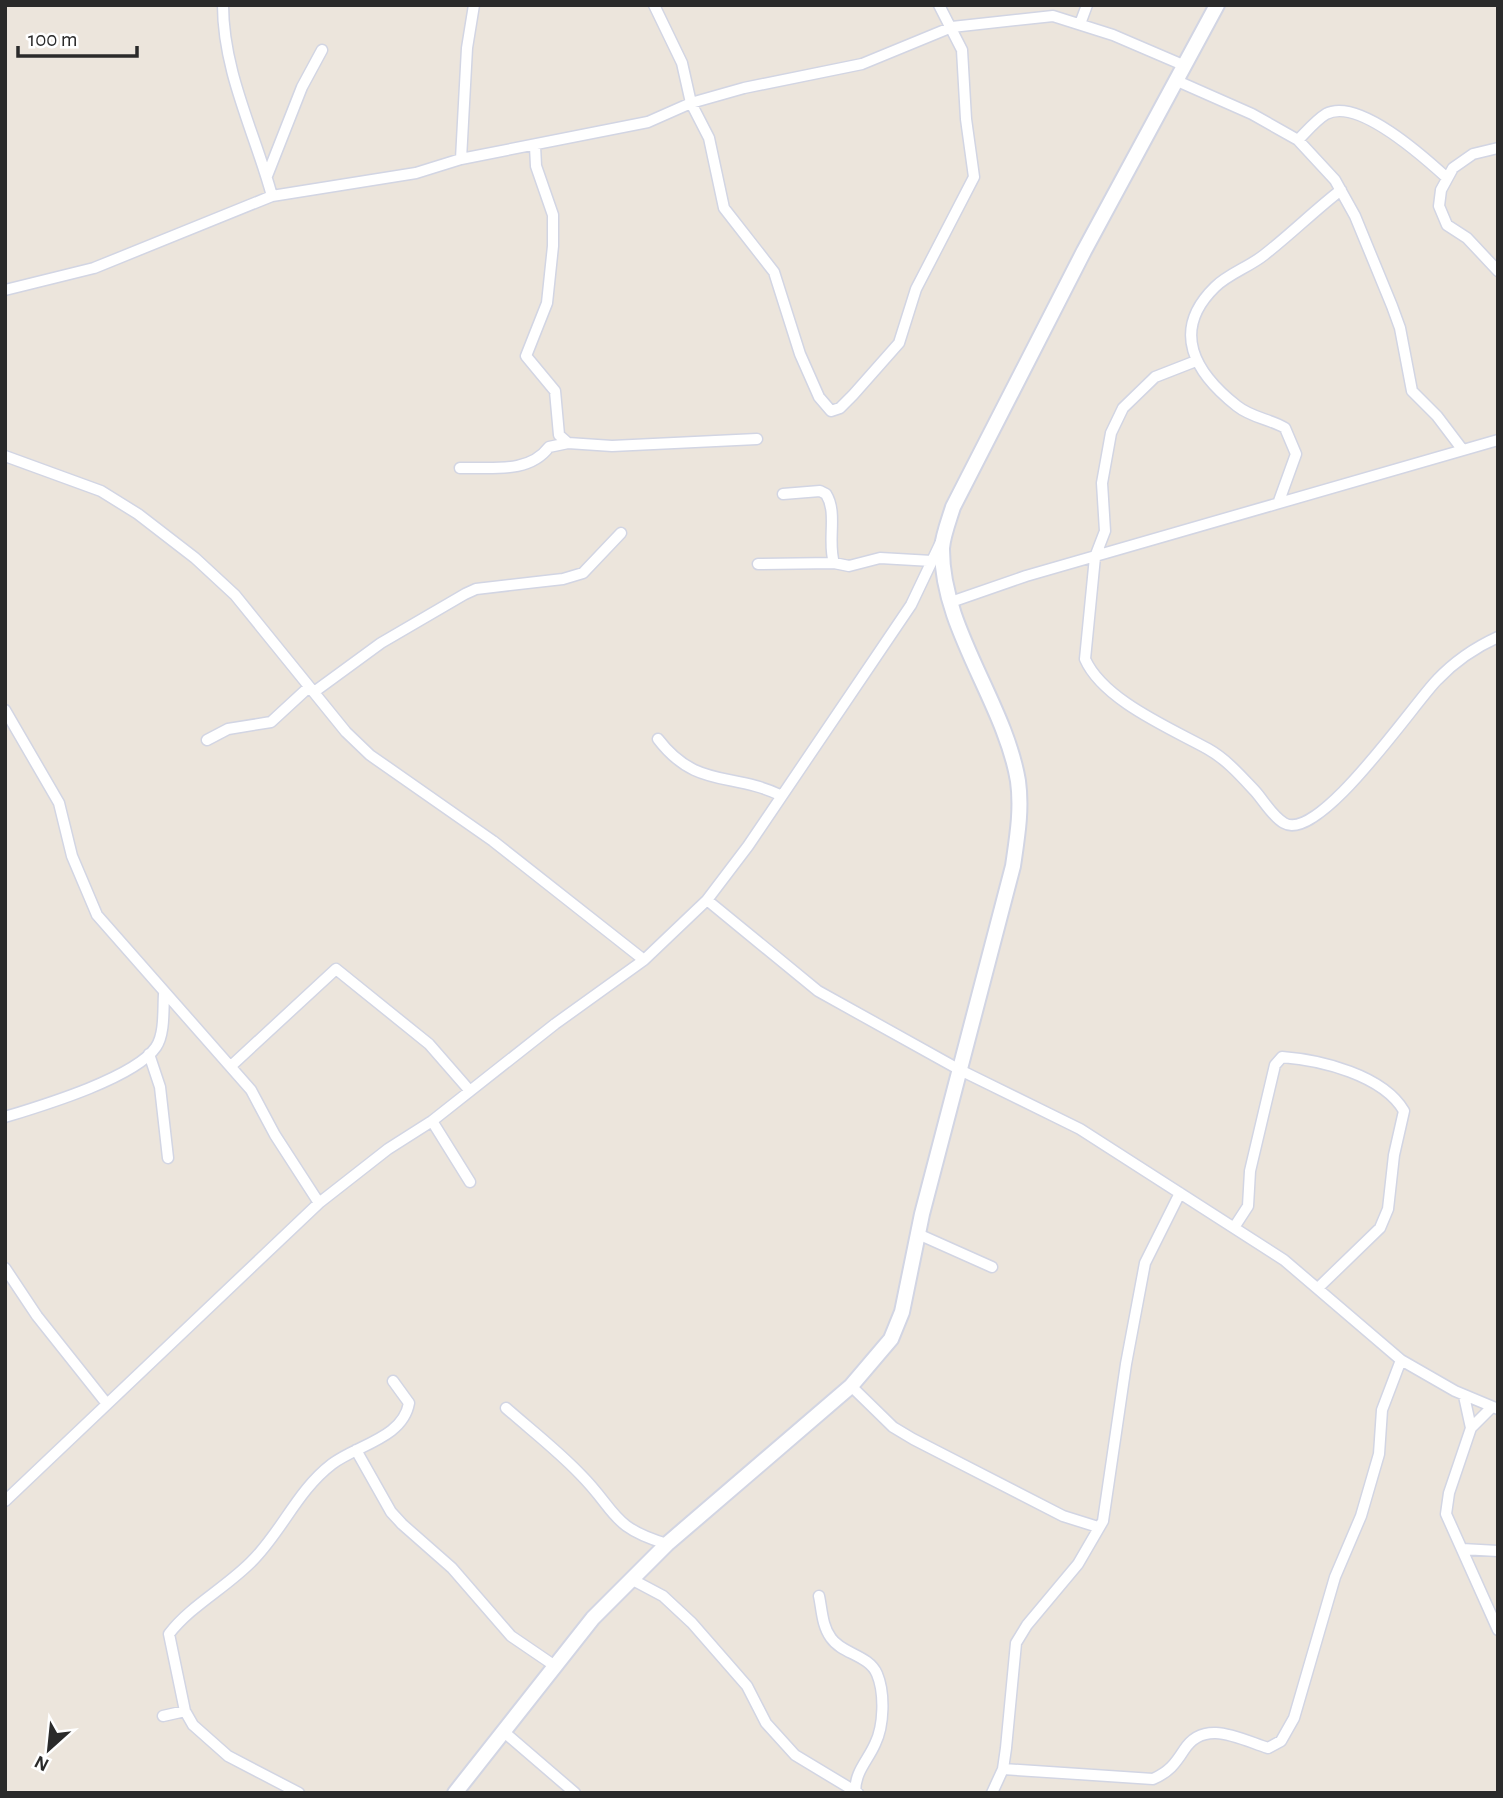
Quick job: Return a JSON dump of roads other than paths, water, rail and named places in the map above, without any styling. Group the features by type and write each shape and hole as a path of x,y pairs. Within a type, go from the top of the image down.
{"main road":[{"path":"455,1793 593,1618 667,1544 851,1386 891,1339 902,1312 918,1234 1013,866 1020,824 1018,782 1006,738 951,601 943,564 945,532 967,478 1217,5"}],"street":[{"path":"223,5 223,23 237,90 272,196"},
{"path":"461,159 467,48 474,5"},
{"path":"654,5 682,63 691,103 715,158 724,208 774,272 800,354 819,397 831,411 836,411 899,343 916,289 974,177 966,119 962,50 939,5"},
{"path":"1080,24 1087,5"},
{"path":"5,290 94,268 272,196 416,173 461,159 648,122 691,103 744,88 862,64 952,27 1054,16 1134,43 1183,65"},
{"path":"267,176 302,87 322,50"},
{"path":"1175,80 1252,114 1298,140 1314,155 1341,190 1400,328 1412,391 1437,416 1462,449"},
{"path":"1298,140 1326,114 1342,112 1367,119 1394,134 1446,177"},
{"path":"535,146 536,166 553,215 553,246 547,303 526,356 555,391 559,435 568,443"},
{"path":"1498,148 1473,154 1453,168 1446,177 1439,206 1443,219 1498,271"},
{"path":"1279,501 1296,454 1285,428 1249,415 1217,389 1196,361 1190,325 1203,300 1217,285 1254,263 1341,190"},
{"path":"1196,361 1155,377 1123,408 1111,433 1102,483 1105,531 1095,557 1085,659 1089,668 1141,712 1213,752 1234,768 1279,818 1293,825 1306,822 1324,810 1411,715 1436,681 1462,659 1498,637"},
{"path":"460,468 525,466 540,458 549,447 568,443 612,446 757,439"},
{"path":"951,601 1279,501 1364,480 1498,440"},
{"path":"5,456 101,491 138,514 195,558 235,595 370,755 493,841 644,960"},
{"path":"783,494 820,491 826,494 834,563"},
{"path":"5,1501 319,1203 644,960 707,900 748,846 911,605 945,532"},
{"path":"207,740 228,729 271,722 312,689 381,643 476,589 563,579 583,573 621,533"},
{"path":"758,564 834,563 849,566 880,558 932,561"},
{"path":"5,710 59,803 72,856 97,915 251,1090 275,1135 319,1203"},
{"path":"658,739 684,766 698,773 765,787 780,795"},
{"path":"707,900 818,991 960,1070 1080,1129 1235,1226 1318,1288 1401,1360 1465,1396 1495,1408 1471,1428"},
{"path":"231,1066 336,969 429,1044 470,1091"},
{"path":"5,1117 70,1096 109,1079 149,1054 157,1045 164,994"},
{"path":"149,1054 160,1087 168,1158"},
{"path":"1235,1226 1248,1206 1250,1171 1275,1065 1282,1057 1301,1059 1377,1084 1399,1102 1404,1111 1394,1155 1388,1209 1380,1228 1366,1245 1318,1288"},
{"path":"432,1121 470,1182"},
{"path":"992,1793 1003,1769 1016,1643 1035,1615 1078,1564 1104,1516 1124,1376 1145,1263 1180,1193"},
{"path":"918,1234 992,1267"},
{"path":"5,1268 37,1316 107,1404"},
{"path":"1003,1769 1153,1779 1168,1772 1197,1735 1210,1731 1268,1748 1281,1741 1293,1718 1335,1577 1361,1516 1378,1454 1382,1410 1401,1360"},
{"path":"299,1793 228,1756 193,1725 185,1711 169,1634 256,1557 315,1478 356,1450 382,1437 408,1412 409,1402 393,1381"},
{"path":"851,1386 893,1427 1063,1516 1098,1527"},
{"path":"1465,1396 1471,1428 1449,1493 1446,1514 1498,1630"},
{"path":"506,1408 582,1475 618,1521 632,1531 667,1544"},
{"path":"356,1450 391,1513 452,1569 511,1636 555,1666"},
{"path":"1462,1549 1498,1550"},
{"path":"631,1579 663,1596 685,1616 747,1686 766,1723 795,1755 856,1792 858,1769 876,1743 880,1731 880,1688 871,1666 831,1640 825,1627 819,1596"},
{"path":"163,1716 185,1711"},
{"path":"504,1732 575,1793"}]}
